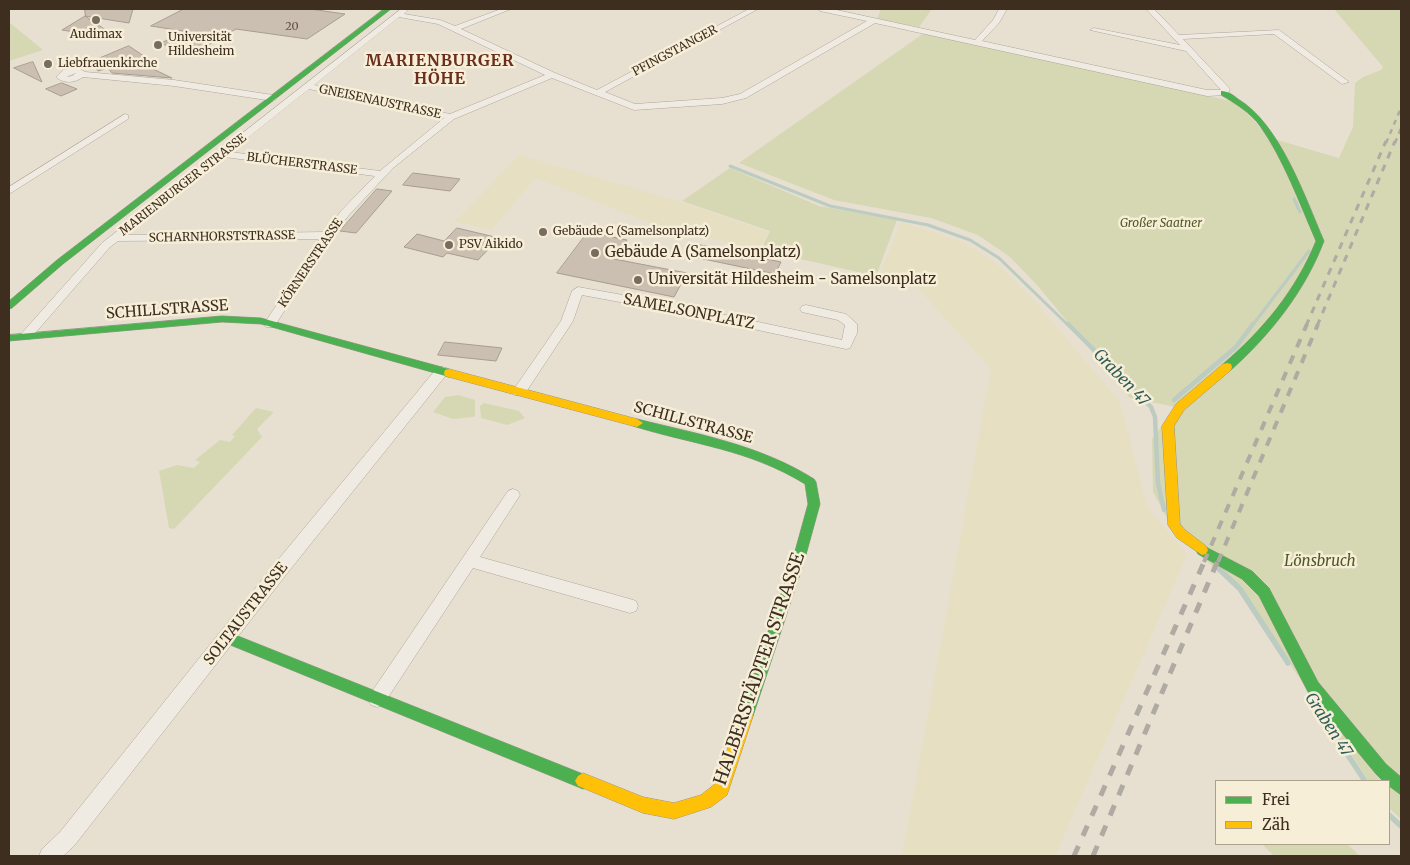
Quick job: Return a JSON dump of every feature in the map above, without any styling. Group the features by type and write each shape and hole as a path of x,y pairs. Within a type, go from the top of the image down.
{"street":[{"name":"MARIENBURGER STRASSE","path":"9,306 60,262 388,9"},
{"path":"455,29 507,9"},
{"name":"PFINGSTANGER","path":"597,94 754,9"},
{"path":"822,9 1208,93 1224,93 1242,104 1263,124 1291,174 1320,240 1318,249 1292,295 1245,352 1217,373 1169,421 1174,525 1194,545 1247,575 1264,592 1313,687 1381,769 1401,787"},
{"path":"978,42 996,22 1003,9"},
{"path":"1150,9 1226,89 1224,93"},
{"name":"MARIENBURGER STRASSE","path":"26,336 106,245 402,12"},
{"path":"402,12 427,18 455,29 552,75 634,108 722,101 743,96 874,20"},
{"path":"1094,30 1188,49"},
{"path":"1177,37 1276,32 1345,82"},
{"name":"MARIENBURGER STRASSE","path":"328,55 355,50"},
{"path":"82,74 167,83 273,98"},
{"name":"KÖRNERSTRASSE","path":"270,324 328,235 345,213 381,174 451,118 552,75"},
{"name":"GNEISENAUSTRASSE","path":"308,86 451,118"},
{"path":"9,190 125,117"},
{"name":"BLÜCHERSTRASSE","path":"223,154 381,174"},
{"name":"SCHARNHORSTSTRASSE","path":"115,238 328,235"},
{"name":"SAMELSONPLATZ","path":"519,392 567,321 578,291 679,309 846,346 851,333 851,324 842,317 806,309"},
{"name":"SCHILLSTRASSE","path":"9,338 222,319 270,324 738,449 792,469 810,482"},
{"name":"SOLTAUSTRASSE","path":"49,856 67,839 442,371"},
{"name":"HALBERSTÄDTER STRASSE","path":"228,638 643,805 674,811 705,802 721,789 798,562 814,504 810,482"},
{"path":"377,699 513,495"},
{"path":"470,561 630,606"}],"shaded area":[{"path":"519,155 681,202 768,232 759,249 668,230 535,178 492,230 455,222"},
{"path":"901,222 967,244 1003,269 1038,305 1120,402 1147,506 1187,555 1055,856 902,856 991,369 913,283 879,276"}],"green space":[{"path":"881,9 932,9 919,27 877,19"},
{"path":"1334,9 1401,9 1401,819 1390,809 1390,780 1368,780 1244,596 1224,576 1176,535 1153,492 1152,439 1176,407 1130,398 1038,286 1010,257 978,235 931,218 834,200 739,163 924,33 1235,102 1251,116 1267,137 1339,158 1353,127 1355,83 1363,77 1381,70 1383,67"},
{"path":"9,22 43,50 9,61"},
{"path":"730,168 819,206 897,220 876,276 761,250 770,231 682,201"},
{"path":"458,395 475,400 475,416 453,419 433,412 445,397"},
{"path":"484,403 519,411 525,418 507,425 481,418 480,406"},
{"path":"256,408 274,412 257,429 262,437 174,529 169,528 159,471 177,465 194,468 200,462 195,460 220,440 230,442 235,436 232,435"},
{"path":"1263,845 1348,845 1360,856 1274,856"}],"building":[{"path":"85,9 133,9 129,23 85,16"},
{"path":"184,9 310,9 345,14 307,39 236,29 198,51 160,44 183,31 151,26"},
{"path":"85,16 119,39 62,30"},
{"path":"129,46 157,65 153,69 172,78 112,73 108,68 98,71 91,62"},
{"path":"33,62 42,82 14,68"},
{"path":"62,83 77,89 61,96 46,89"},
{"path":"413,173 460,179 450,191 403,185"},
{"path":"377,189 392,191 356,233 340,231"},
{"name":"PSV Aikido","path":"457,228 499,238 478,260 447,253 443,257 404,247 417,234 444,241"},
{"path":"588,232 627,240 614,259 687,273 674,297 557,273"},
{"path":"696,244 781,262 775,274 689,256"},
{"path":"445,342 502,348 496,361 438,355"}],"waterway":[{"name":"Graben 47","path":"730,166 830,206 928,225 970,240 999,258 1069,326"},
{"path":"1294,199 1300,212"},
{"path":"1252,326 1309,251"},
{"name":"Graben 47","path":"1068,324 1151,407 1155,417 1158,483 1164,510"},
{"path":"1174,400 1236,347 1253,324"},
{"name":"Graben 47","path":"1219,569 1240,589 1288,663"},
{"name":"Graben 47","path":"1330,728 1364,780"},
{"name":"Graben 47","path":"1390,816 1401,826"}],"railway":[{"path":"1386,143 1401,108"},
{"path":"1395,143 1401,128"},
{"path":"1306,326 1386,141"},
{"path":"1317,326 1395,141"},
{"path":"1204,562 1307,324"},
{"path":"1218,562 1318,324"},
{"path":"1074,856 1205,560"},
{"path":"1093,856 1218,560"}],"traffic: fast":[{"path":"9,306 60,262 388,9"},
{"path":"1224,93 1242,104 1263,124 1291,174 1320,241 1304,275 1281,310 1254,342 1227,367"},
{"path":"9,338 222,319 261,321 449,373"},
{"path":"637,423 749,452 791,470 810,482 814,504 798,562 746,716"},
{"path":"1202,550 1247,575 1264,592 1313,687 1381,769 1401,787"},
{"path":"228,638 583,781"}],"traffic: slow":[{"path":"1202,550 1181,534 1174,525 1168,426 1180,407 1227,367"},
{"path":"449,373 637,423"},
{"path":"583,781 643,805 674,811 705,801 721,789 746,716"}],"place":[{"name":"Audimax","path":"96,20"},
{"name":"Universität Hildesheim","path":"158,45"},
{"name":"Liebfrauenkirche","path":"48,64"},
{"name":"Gebäude C (Samelsonplatz)","path":"543,232"},
{"name":"PSV Aikido","path":"449,245"},
{"name":"Gebäude A (Samelsonplatz)","path":"595,253"},
{"name":"Universität Hildesheim - Samelsonplatz","path":"638,280"}],"district":[{"name":"MARIENBURGER HÖHE","path":"440,70"}],"park label":[{"name":"Großer Saatner","path":"1161,224"},
{"name":"Lönsbruch","path":"1320,562"}]}
